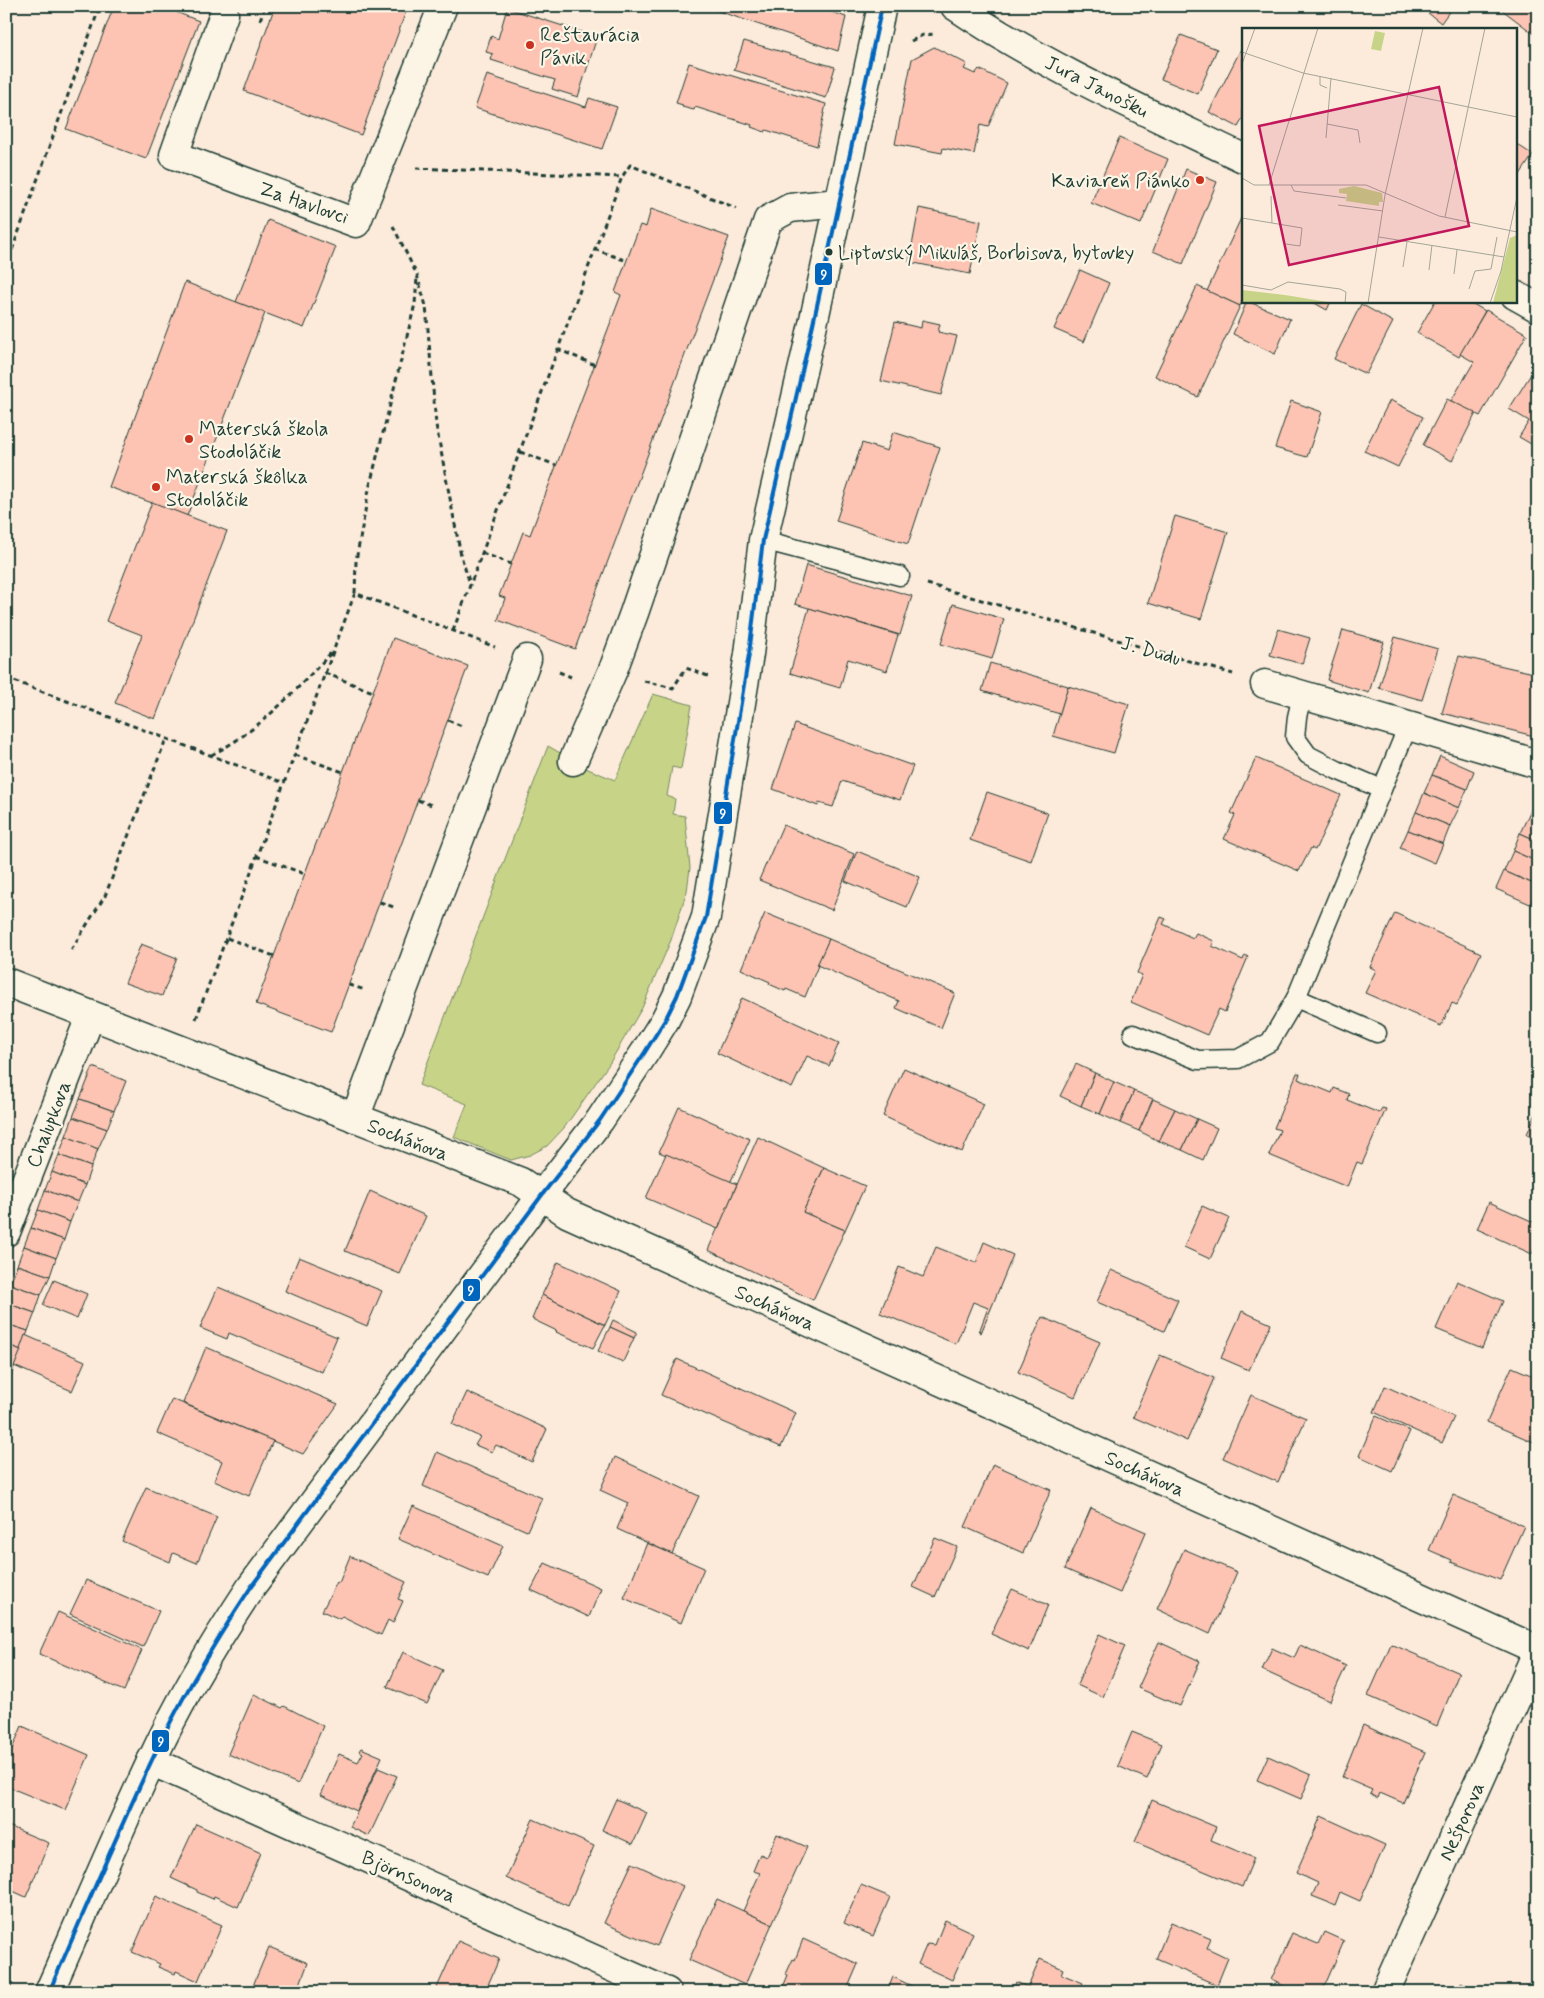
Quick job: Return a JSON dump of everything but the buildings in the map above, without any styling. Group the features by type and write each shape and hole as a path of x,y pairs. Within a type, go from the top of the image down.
{"street":[{"name":"Za Havlovci","path":"224,14 174,155 356,223 443,6"},
{"path":"49,1992 151,1761 207,1658 251,1587 542,1195 600,1120 665,1020 677,996 706,917 749,654 763,540 813,324 882,6"},
{"name":"Jura Janošku","path":"955,6 1051,64 1242,158"},
{"path":"573,760 613,670 676,493 768,220 790,208 838,203"},
{"path":"1516,296 1538,308"},
{"path":"355,1118 528,659"},
{"path":"1265,684 1538,764"},
{"name":"Socháňova","path":"6,982 90,1017 521,1182 576,1218 1538,1650"},
{"name":"Chalupkova","path":"6,1232 90,1017"},
{"name":"Nešporova","path":"1385,1992 1538,1650"},
{"name":"Björnsonova","path":"151,1761 667,1992"}],"lane":[{"path":"763,540 900,576"},
{"path":"1302,695 1295,737 1308,756 1382,789"},
{"path":"1133,1034 1198,1060 1238,1059 1270,1042 1296,998 1408,726"},
{"path":"1296,998 1377,1033"}],"path":[{"path":"6,267 100,6"},
{"path":"905,44 923,35 940,34"},
{"path":"453,630 594,249 622,177 630,165 768,220"},
{"path":"380,166 622,177"},
{"path":"365,201 391,222 418,275 426,306 436,425 459,547 471,584"},
{"path":"594,249 627,261"},
{"path":"183,1052 355,593 356,561 368,498 415,304 418,275"},
{"path":"557,349 595,364"},
{"path":"520,452 556,465"},
{"path":"482,553 511,564"},
{"name":"J. Dudu","path":"900,576 1265,684"},
{"path":"355,593 593,685 613,670 659,686 673,688 686,668 708,676 712,669"},
{"path":"210,756 247,734 333,651"},
{"path":"325,673 373,692"},
{"path":"6,678 284,783"},
{"path":"71,950 105,896 166,739"},
{"path":"295,755 343,772"},
{"path":"256,856 305,874"},
{"path":"227,938 274,956"}],"green space":[{"path":"653,694 692,705 681,769 672,767 667,796 675,799 673,814 685,816 690,868 687,891 671,940 642,1008 609,1064 564,1128 547,1146 530,1155 511,1160 454,1137 467,1104 419,1085 548,746 588,769 615,780"}],"transit line":[{"name":"9","path":"49,1992 162,1739 185,1695 224,1629 251,1587 542,1195 600,1120 665,1020 677,996 706,917 749,654 763,540 813,324 882,6"}],"place":[{"name":"Reštaurácia Pávik","path":"530,45"},
{"name":"Kaviareň Piánko","path":"1200,180"},
{"name":"Liptovský Mikuláš, Borbisova, bytovky","path":"829,252"},
{"name":"Materská škola Stodoláčik","path":"189,439"},
{"name":"Materská škôlka Stodoláčik","path":"156,487"}]}
